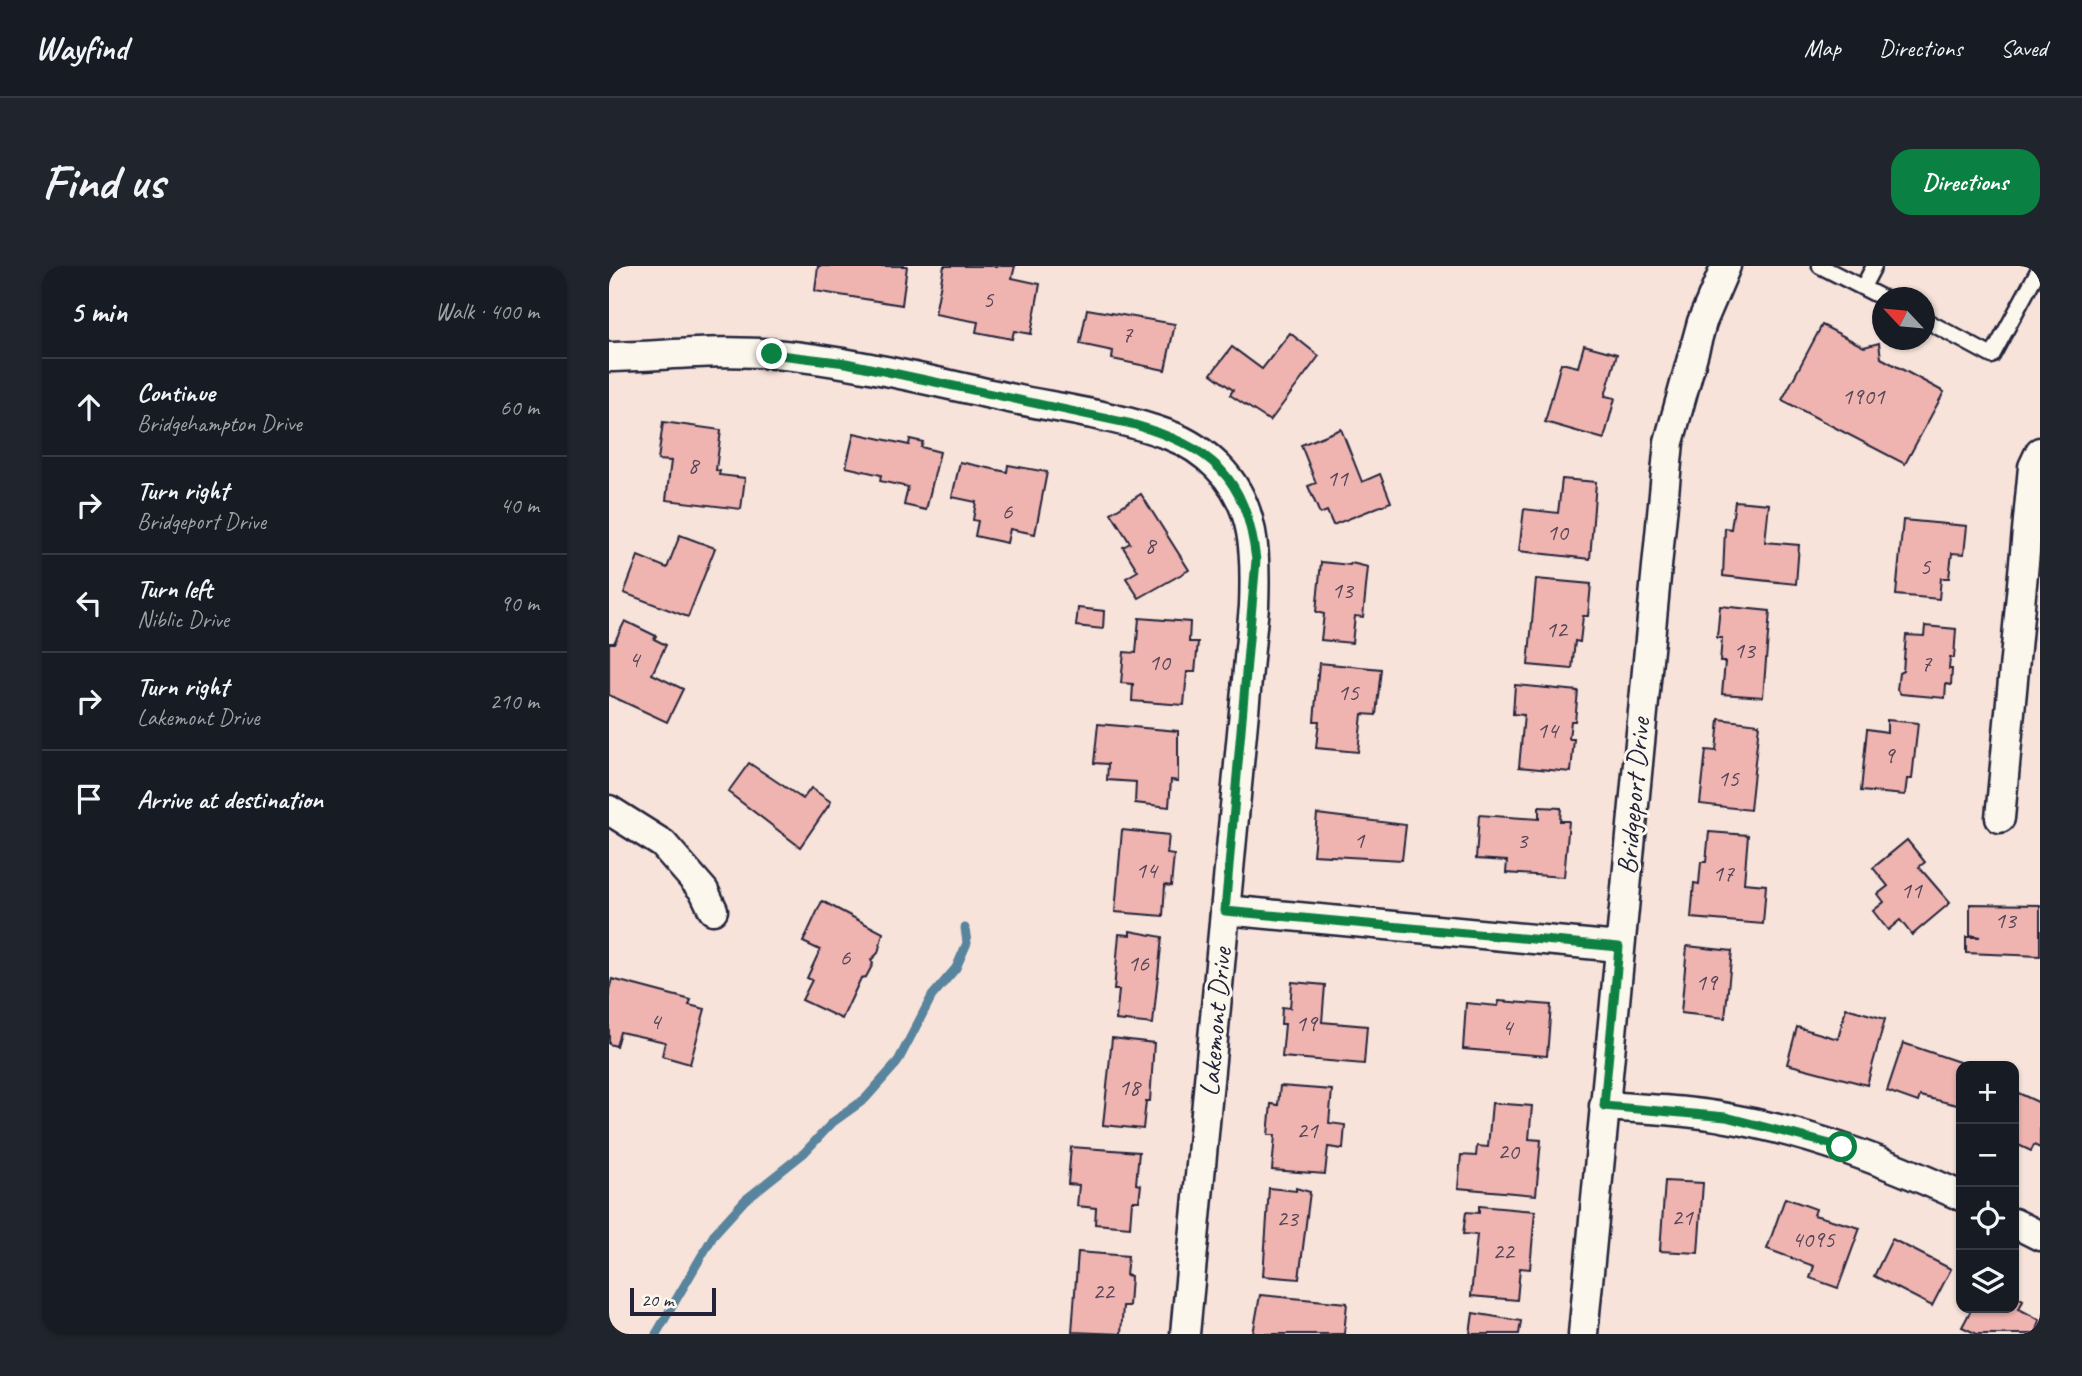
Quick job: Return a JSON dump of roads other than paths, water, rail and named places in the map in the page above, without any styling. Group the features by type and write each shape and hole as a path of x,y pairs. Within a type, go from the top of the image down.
{"street":[{"name":"Bridgeport Drive","path":"1583,1334 1669,442 1702,322 1726,266"},
{"name":"Lakemont Drive","path":"609,357 703,352 772,354 846,363 1132,424 1170,435 1196,448 1219,467 1237,491 1252,526 1256,560 1185,1334"},
{"path":"2000,818 2033,551 2033,467 2040,452"},
{"path":"609,810 663,844 704,891 713,910"},
{"path":"1225,911 1619,947"},
{"path":"1604,1106 1726,1117 1795,1134 1903,1169 1956,1194"},
{"path":"2019,1226 2040,1236"}],"lane":[{"path":"1820,266 1872,293"},
{"path":"1863,288 1874,266"},
{"path":"1935,326 1992,356 2040,267"}],"waterway":[{"path":"656,1334 715,1233 745,1200 804,1153 833,1122 865,1099 897,1063 932,996 956,968 967,943 965,928"}]}
